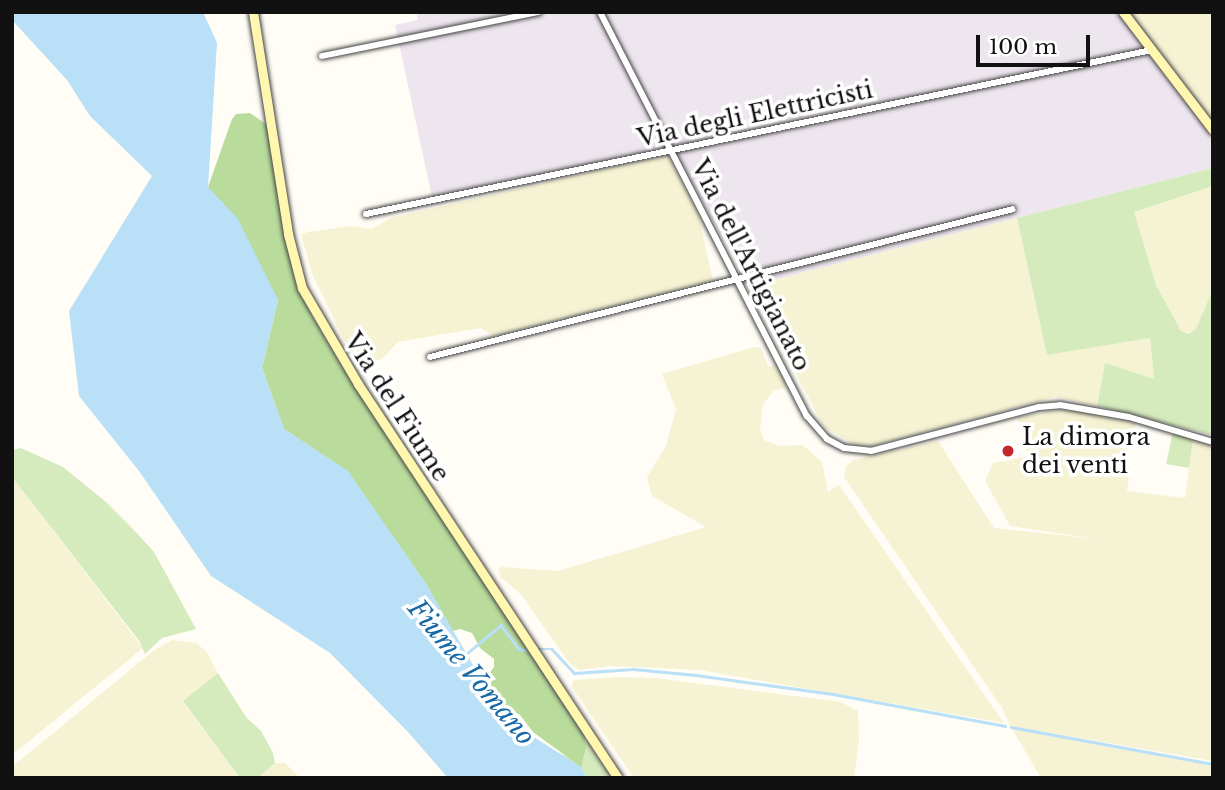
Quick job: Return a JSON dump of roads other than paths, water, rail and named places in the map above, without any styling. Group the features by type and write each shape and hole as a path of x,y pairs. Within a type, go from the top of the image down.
{"street":[{"name":"Via del Fiume","path":"253,12 288,234 302,288 358,384 618,778"},
{"path":"322,56 539,12"},
{"name":"Via dell'Artigianato","path":"600,12 807,416 827,439 844,448 871,451 1039,407 1060,405 1129,417 1213,442"},
{"path":"1124,12 1213,130"},
{"name":"Via degli Elettricisti","path":"366,214 1152,50"},
{"path":"430,357 738,281 1013,209"}],"water":[{"name":"Fiume Vomano","path":"12,12 203,12 217,43 208,187 238,219 278,300 262,368 284,429 348,471 426,584 483,682 529,734 581,767 587,778 448,778 408,732 330,653 211,576 139,471 79,396 69,311 152,176 90,116 67,80 12,20"}],"waterway":[{"name":"Fiume Vomano","path":"465,655 501,625 519,649 526,650"},
{"path":"534,649 552,649 574,673 633,669 696,675 833,694 1005,726"},
{"path":"1011,727 1213,764"}],"place":[{"name":"La dimora dei venti","path":"1008,451"}]}
